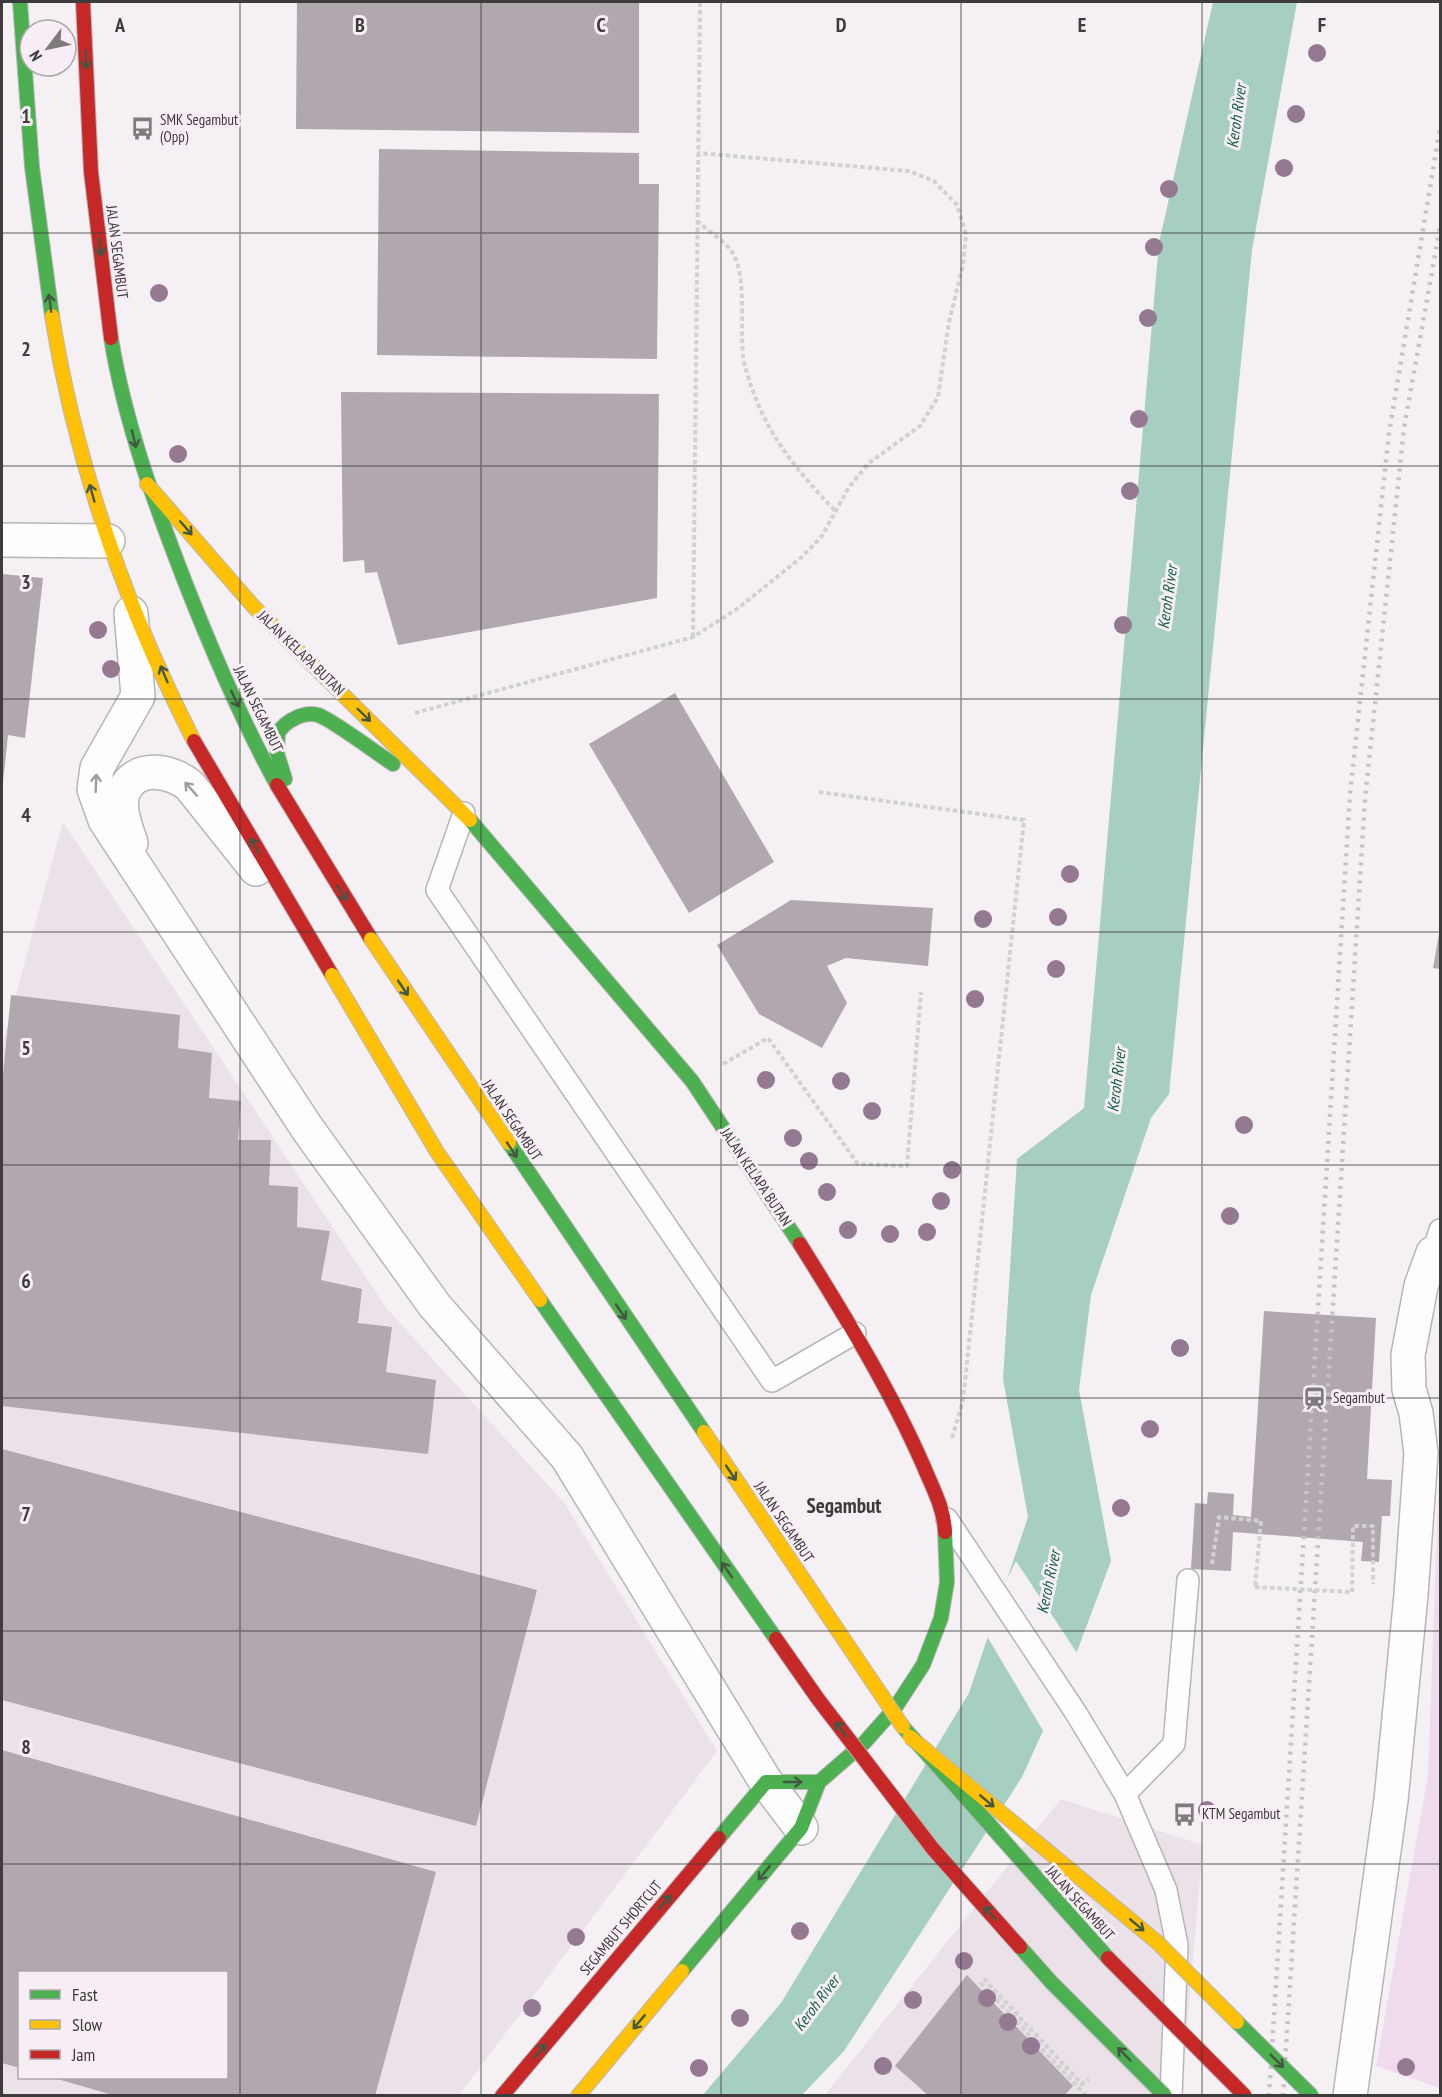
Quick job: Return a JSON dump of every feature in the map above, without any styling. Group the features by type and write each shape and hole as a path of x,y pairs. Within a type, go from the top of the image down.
{"main road":[{"path":"20,2 34,189 56,344 73,424 108,541 175,701 211,772 437,1152 818,1699 933,1849 1052,1983 1165,2096"},
{"name":"JALAN SEGAMBUT","path":"83,2 93,189 118,373 147,484 206,636 254,742 314,848 371,939 910,1737 1092,1942 1245,2096"},
{"name":"JALAN KELAPA BUTAN","path":"147,484 253,606 464,813 692,1081 771,1197 855,1333 928,1477 944,1514"},
{"name":"JALAN KELAPA BUTAN","path":"314,848 276,755 275,737 280,726 289,719 303,715 318,715 464,813"},
{"path":"578,2096 801,1828 819,1782 864,1743 895,1708 922,1665 941,1618 947,1582 944,1514"},
{"path":"910,1737 1157,1942 1312,2096"},
{"path":"766,1782 819,1782"},
{"name":"SEGAMBUT SHORTCUT","path":"502,2096 766,1782"}],"street":[{"path":"2,540 108,541"},
{"path":"128,590 135,640 138,696 97,768 94,789 105,820 307,1128 435,1306 567,1457 766,1782 801,1828"},
{"path":"140,871 124,818 123,793 133,781 147,773 170,773 190,786 306,932"},
{"path":"1350,2096 1391,1800 1411,1595 1421,1453 1416,1413 1409,1389 1408,1355 1420,1286 1438,1244"}],"lane":[{"path":"464,813 437,890 772,1381 855,1333"},
{"name":"JALAN KELAPA BUTAN","path":"944,1514 1076,1713 1125,1794 1166,1890 1177,1945 1171,2096"},
{"path":"1125,1794 1174,1744 1188,1580"}],"path":[{"path":"693,638 700,2"},
{"path":"374,724 693,638 737,609 803,556 822,536 849,487 869,463 920,426 938,397 949,322 963,265 966,234 957,205 934,181 909,171 698,153"},
{"path":"697,221 732,252 740,280 745,367 763,420 794,467 836,512"},
{"path":"819,792 1024,820 963,1401 950,1445 928,1477"},
{"path":"692,1081 768,1038 858,1164 907,1166 921,992"},
{"path":"1188,1580 1211,1574 1219,1517 1261,1521 1255,1587 1352,1592 1353,1526 1366,1526"},
{"path":"1086,2096 981,1983 985,1980 1082,2084 1089,2079"}],"shaded area":[{"path":"63,822 387,1309 565,1504 717,1751 459,2095 2,2096 2,1046"},
{"path":"1440,1450 1440,2088 1376,2066 1428,1776"},
{"path":"1061,1799 1203,1845 1181,2095 824,2096"}],"water":[{"name":"Keroh River","path":"1213,2 1297,2 1252,250 1169,1094 1151,1118 1091,1295 1079,1390 1111,1561 1067,1678 1022,1777 844,2051 802,2095 702,2096 781,2003 969,1693 1028,1517 1003,1379 1017,1159 1084,1108 1159,243"}],"pier":[{"path":"1016,1561 1079,1656 1045,1734 985,1633 997,1600"}],"building":[{"path":"297,2 639,2 639,133 296,129"},
{"path":"379,149 639,153 639,184 659,184 657,359 377,355"},
{"path":"341,392 659,394 657,598 398,645 377,572 365,573 364,560 343,562"},
{"path":"2,574 43,578 25,738 8,735 3,782"},
{"path":"675,693 774,862 689,913 589,744"},
{"path":"791,900 933,908 928,966 846,958 827,966 847,1003 822,1048 759,1014 717,945"},
{"path":"1440,934 1440,969 1433,968"},
{"path":"11,995 180,1015 178,1048 212,1053 209,1098 241,1101 238,1140 271,1140 269,1185 298,1187 297,1227 330,1231 321,1280 362,1289 358,1323 392,1327 386,1372 436,1380 428,1454 2,1406 2,1084"},
{"name":"Segambut","path":"1264,1311 1376,1318 1367,1479 1392,1480 1390,1516 1382,1516 1379,1562 1361,1561 1363,1542 1233,1532 1231,1571 1191,1569 1195,1503 1207,1504 1208,1492 1234,1494 1233,1515 1251,1517"},
{"path":"2,1449 537,1590 476,1826 2,1700"},
{"path":"2,1750 436,1872 375,2096 116,2096 57,2079 228,2079 228,1971 18,1971 18,2067 2,2063"},
{"path":"967,1975 1073,2086 1064,2096 929,2096 895,2066"}],"railway":[{"path":"1269,2096 1350,794 1389,433 1440,128"},
{"path":"1283,2096 1365,799 1404,428 1440,227"}],"traffic: fast":[{"path":"20,2 32,167 52,316"},
{"path":"111,338 132,431 162,522 216,659 277,785"},
{"path":"285,779 277,753 278,733 290,721 307,714 324,718 393,764"},
{"path":"470,820 692,1081 800,1244"},
{"path":"509,1143 704,1432"},
{"path":"540,1300 776,1639"},
{"path":"682,1971 801,1828 819,1782 864,1743 895,1708 923,1665 941,1618 947,1582 945,1532"},
{"path":"903,1727 1108,1958"},
{"path":"719,1838 766,1782 819,1782"},
{"path":"1020,1947 1052,1983 1165,2096"},
{"path":"1237,2022 1312,2096"}],"traffic: slow":[{"path":"52,316 75,426 106,534 146,639 194,741"},
{"path":"147,484 253,606 470,820"},
{"path":"371,939 509,1143"},
{"path":"332,975 437,1152 540,1300"},
{"path":"704,1432 903,1727"},
{"path":"910,1737 1157,1942 1237,2022"},
{"path":"578,2096 682,1971"}],"traffic: jam":[{"path":"83,2 91,172 111,338"},
{"path":"194,741 332,975"},
{"path":"277,785 371,939"},
{"path":"800,1244 897,1409 938,1499 945,1532"},
{"path":"776,1639 818,1699 933,1849 1020,1947"},
{"path":"502,2096 719,1838"},
{"path":"1108,1958 1245,2096"}],"place":[{"name":"SMK Segambut (Opp)","path":"142,129"},
{"name":"Segambut","path":"1315,1398"},
{"name":"KTM Segambut","path":"1184,1814"}],"district":[{"name":"Segambut","path":"844,1506"}]}
